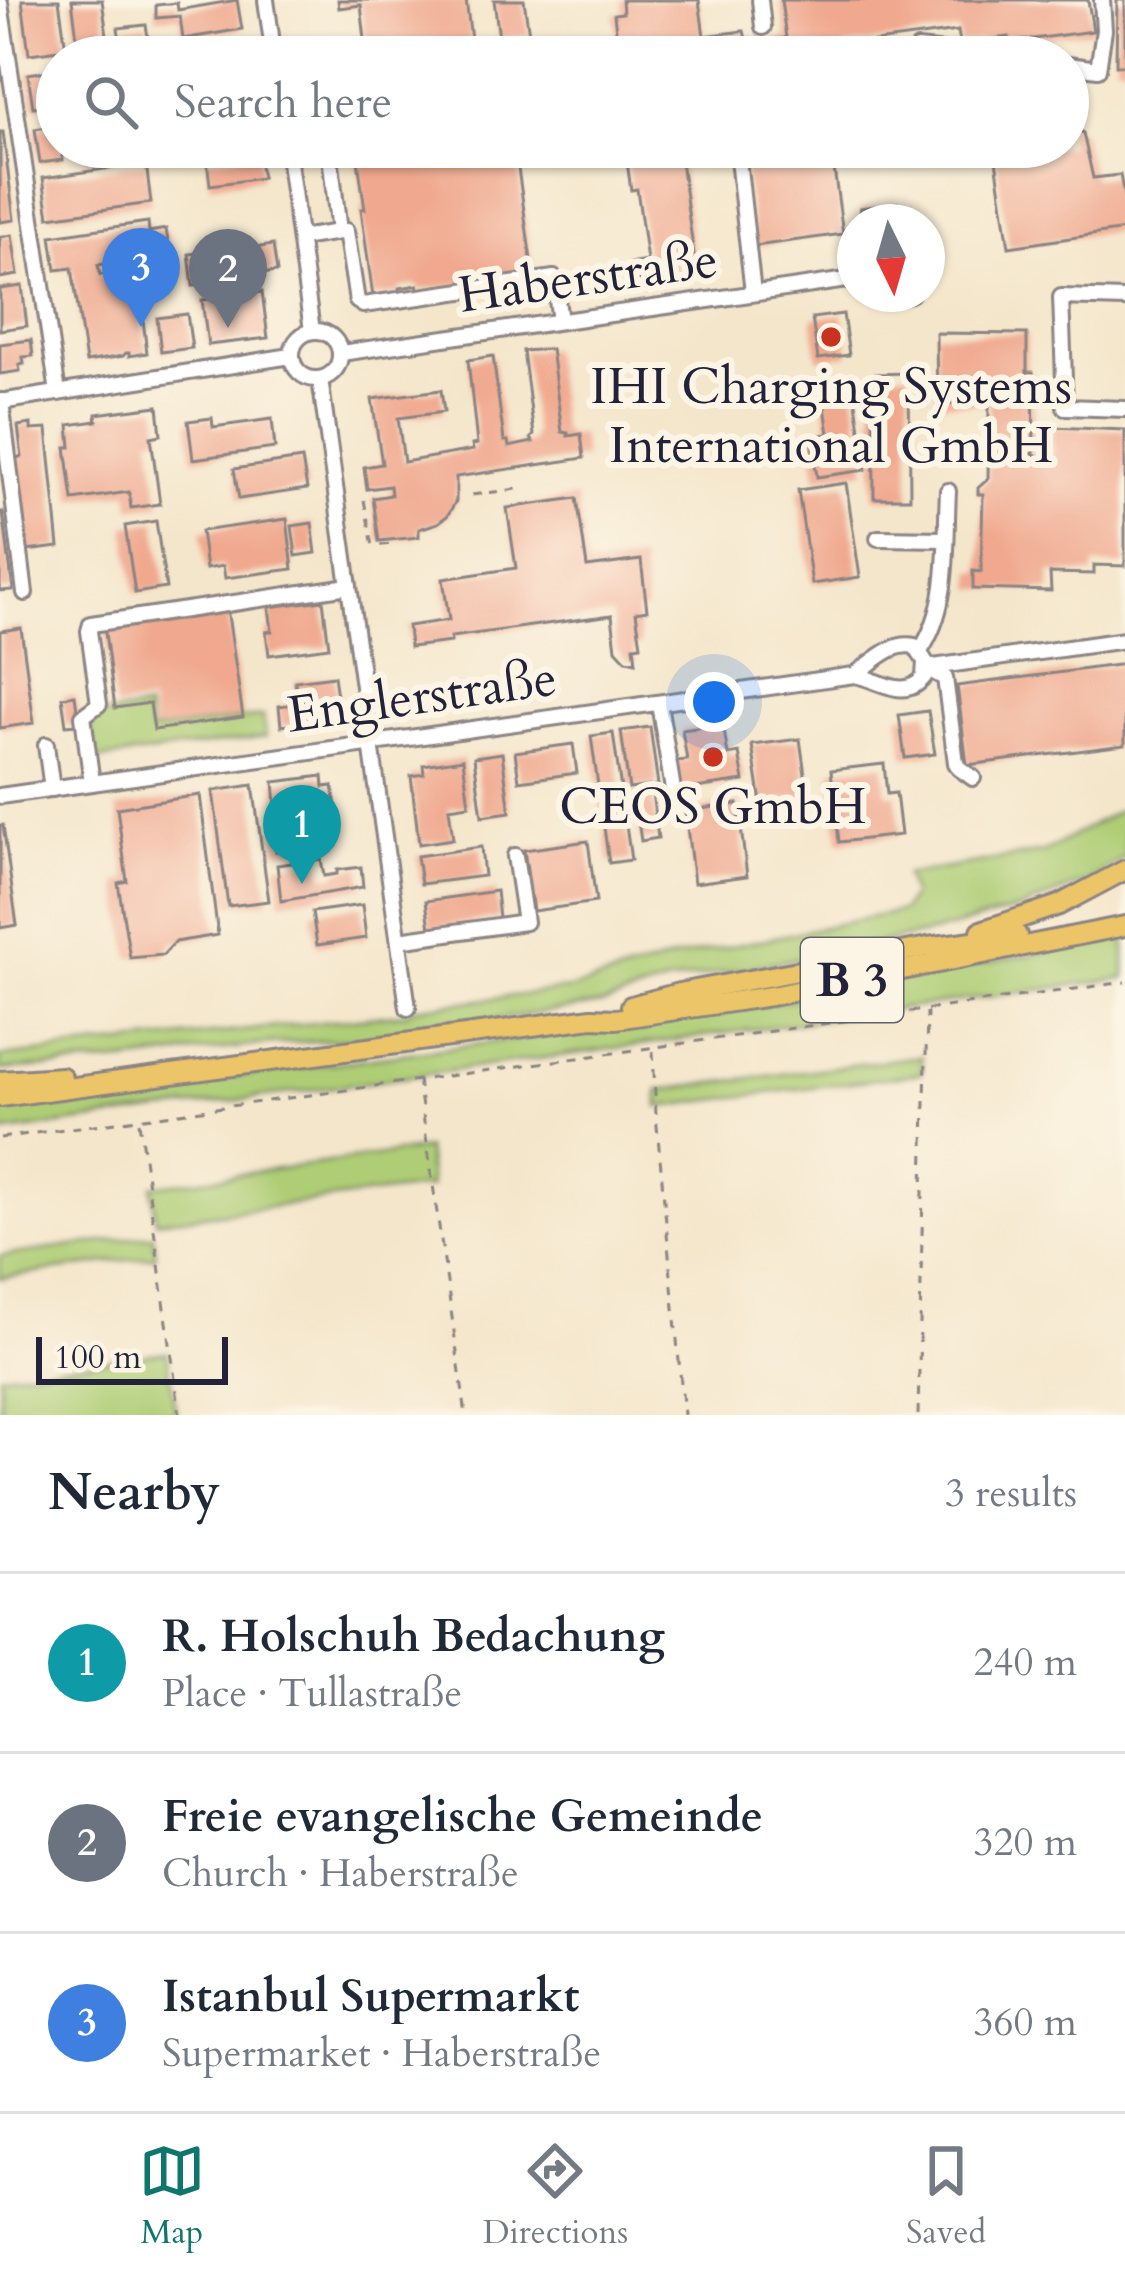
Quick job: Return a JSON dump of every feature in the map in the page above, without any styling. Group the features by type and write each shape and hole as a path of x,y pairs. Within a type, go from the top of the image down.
{"main road":[{"name":"B 3","path":"928,947 1059,905 1125,870"},
{"name":"B 3","path":"592,1018 679,993 928,947 1118,927"},
{"name":"B 3","path":"0,1097 770,996 1118,927"},
{"path":"0,1081 62,1077 90,1085"}],"street":[{"path":"266,0 271,36"},
{"path":"760,0 764,27"},
{"path":"1089,68 1098,69 1104,30 1102,0"},
{"path":"0,3 58,393"},
{"path":"290,168 312,331"},
{"path":"331,168 339,232"},
{"path":"739,168 753,293"},
{"path":"300,238 346,231 357,301 363,305 554,278 560,321"},
{"name":"Haberstraße","path":"340,353 837,280"},
{"path":"1125,299 1061,297 1065,407 1125,409"},
{"path":"312,331 330,334 340,353 334,371 320,380 301,375 291,356 297,338 312,331"},
{"path":"25,593 1,402 291,356"},
{"path":"320,380 409,1008"},
{"path":"948,491 943,595 920,651 926,668 945,678 956,763 974,778"},
{"path":"878,538 946,539"},
{"path":"92,783 83,716 99,704 91,624 349,586"},
{"path":"926,668 1125,640"},
{"name":"Englerstraße","path":"854,675 894,646 905,644 920,651"},
{"name":"Englerstraße","path":"0,796 854,675 911,689 919,685 926,668"},
{"path":"659,703 674,796"},
{"path":"46,745 52,789"},
{"path":"399,940 524,922 515,856"}],"path":[{"path":"472,495 524,488"},
{"path":"364,500 373,547 391,544"},
{"path":"0,1138 1125,982"},
{"path":"918,1415 927,1010"},
{"path":"653,1049 684,1415"},
{"path":"418,1078 466,1415"},
{"path":"139,1120 180,1415"}],"green space":[{"path":"147,709 151,732 263,716 266,737 95,760 89,717"},
{"path":"1125,807 1125,857 1091,880 1020,909 935,932 668,983 603,1004 364,1038 0,1070 0,1057 406,1013 413,1008 571,989 678,957 902,911 912,895 905,875 1044,852"},
{"path":"1125,937 1125,978 0,1133 0,1107 730,1011"},
{"path":"922,1056 922,1073 659,1107 659,1090"},
{"path":"426,1149 430,1187 156,1221 152,1186"},
{"path":"153,1235 156,1256 0,1278 0,1256"},
{"path":"167,1352 176,1415 0,1415 0,1374"}],"building":[{"path":"22,0 59,0 64,36 36,36 36,53 29,54"},
{"path":"72,0 102,0 107,36 77,36"},
{"path":"237,0 242,29 183,36 180,16 156,18 156,5 177,3 178,10"},
{"path":"338,0 466,0 471,36 365,36 361,5 339,8"},
{"path":"494,0 524,0 529,34 499,36"},
{"path":"622,0 699,0 704,36 617,36 614,14 623,13"},
{"path":"781,0 1088,0 1093,31 959,36 958,31 920,36 786,36"},
{"path":"1117,0 1125,0 1125,65 1116,65"},
{"path":"146,25 148,36 119,36 118,28"},
{"path":"744,31 745,36 704,36"},
{"path":"36,73 36,107 33,107 28,74"},
{"path":"0,132 14,220 0,222"},
{"path":"1089,160 1093,178 1120,175 1125,230 1009,247 997,168 1089,168"},
{"path":"147,168 151,203 49,217 43,178"},
{"path":"208,168 260,168 262,178 210,185"},
{"path":"359,168 518,168 533,274 419,290 418,285 373,297 361,209 365,209"},
{"path":"628,168 682,168 694,255 675,258 678,275 631,282 628,264 647,261 637,189 631,190"},
{"path":"744,168 834,168 837,235 755,246"},
{"path":"148,222 149,232 166,229 170,254 98,265 100,275 137,269 147,353 86,362 72,268 56,270 51,236"},
{"path":"12,235 18,275 0,278 0,237"},
{"path":"273,245 277,272 232,271 233,281 193,286 189,254 240,248 241,254"},
{"path":"22,286 27,326 0,330 0,289"},
{"path":"262,292 268,338 208,345 202,300"},
{"path":"187,314 192,348 161,352 157,318"},
{"name":"IHI Charging Systems International GmbH","path":"843,314 849,355 818,359 812,318"},
{"path":"936,333 1027,334 1027,372 1033,372 1034,453 1016,455 1052,456 1052,427 1125,430 1125,566 1094,565 1094,574 1050,573 1051,591 973,589 973,571 981,572 983,494 978,494 978,488 988,479 989,404 937,403"},
{"path":"31,340 33,356 23,357 20,371 0,374 0,344"},
{"path":"551,349 562,432 581,434 584,458 456,477 456,501 447,516 419,529 419,537 379,541 373,498 391,495 390,486 367,489 364,467 382,464 372,399 441,390 444,412 398,418 404,462 473,450 472,445 477,444 468,360 493,356 504,441 509,447 533,442 523,351"},
{"path":"909,373 910,498 874,498 873,374"},
{"path":"853,382 866,470 817,477 811,436 829,434 822,386"},
{"path":"158,406 161,435 151,437 160,504 131,508 129,492 73,500 66,447 71,447 69,425 97,421 96,414"},
{"path":"212,418 213,427 272,419 275,448 193,459 188,421"},
{"path":"31,424 31,430 47,429 59,547 26,551 15,458 22,457 18,426"},
{"path":"302,459 307,489 239,499 234,469"},
{"path":"846,483 860,577 812,584 798,490"},
{"path":"577,498 587,567 641,560 647,610 636,612 641,645 634,646 636,662 626,660 616,649 612,615 410,647 408,626 449,620 443,579 516,568 507,508"},
{"path":"3,512 13,590 0,591"},
{"path":"287,519 293,569 225,578 223,566 206,569 201,531"},
{"path":"156,521 166,588 135,593 125,526"},
{"path":"312,523 316,553 296,556 292,526"},
{"path":"323,600 329,647 269,655 269,607"},
{"path":"227,608 243,717 154,730 150,703 115,708 104,625"},
{"path":"21,628 34,723 0,728 0,631"},
{"path":"1125,664 1125,745 967,765 957,686"},
{"path":"334,676 337,696 297,701 295,681"},
{"path":"75,695 79,724 66,725 62,697"},
{"path":"318,701 323,705 320,721 281,726 279,706"},
{"path":"928,711 935,754 905,758 899,715"},
{"name":"CEOS GmbH","path":"723,724 728,755 739,753 744,781 681,790 676,761 687,760 682,730"},
{"path":"650,727 658,785 629,789 621,731"},
{"path":"613,733 631,860 609,863 591,736"},
{"path":"800,739 808,796 761,803 752,745"},
{"path":"573,744 577,773 519,781 515,752"},
{"path":"502,753 510,812 482,816 474,757"},
{"path":"463,759 469,805 449,808 453,839 419,844 411,776 424,774 423,765"},
{"path":"884,764 887,794 896,793 901,835 839,842 831,770"},
{"path":"323,776 324,787 333,786 337,813 308,817 306,802 276,805 274,782"},
{"path":"253,785 269,901 228,906 213,791"},
{"path":"652,792 658,838 641,841 634,794"},
{"path":"200,795 218,935 175,942 163,955 130,958 118,883 127,881 117,808"},
{"path":"738,804 747,876 694,883 685,811"},
{"path":"310,824 312,847 276,851 273,829"},
{"path":"0,825 17,925 0,928"},
{"path":"588,841 596,902 533,911 524,850"},
{"path":"481,847 484,876 421,884 417,856"},
{"path":"321,859 324,876 361,867 363,887 281,901 277,865"},
{"path":"496,891 499,918 430,928 426,901"},
{"path":"362,905 366,938 317,945 312,912"}],"place":[{"name":"Istanbul Supermarkt","path":"141,327"},
{"name":"Freie evangelische Gemeinde","path":"228,328"},
{"name":"IHI Charging Systems International GmbH","path":"831,337"},
{"name":"CEOS GmbH","path":"713,757"},
{"name":"R. Holschuh Bedachung","path":"302,884"}]}
